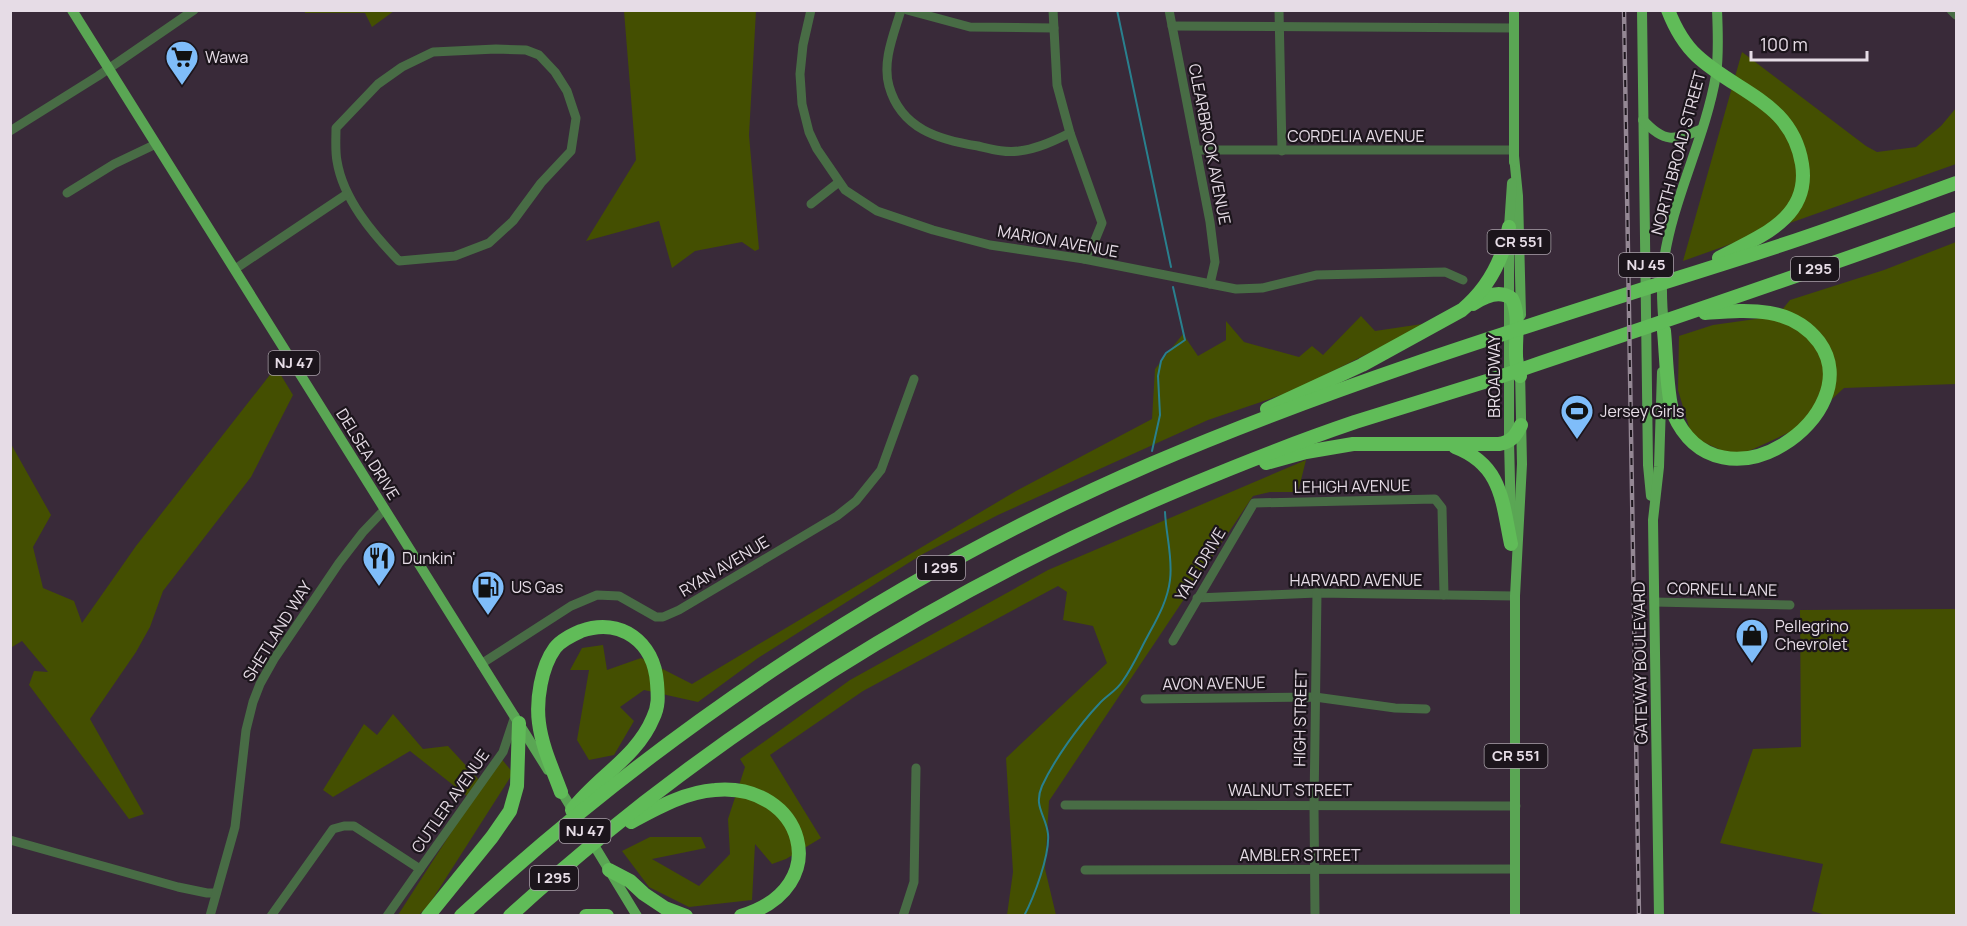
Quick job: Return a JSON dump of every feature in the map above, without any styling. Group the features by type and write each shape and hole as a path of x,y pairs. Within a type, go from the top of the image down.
{"highway":[{"path":"1668,10 1685,42 1701,60 1772,109 1789,130 1800,155 1803,170 1802,189 1798,202 1774,228 1691,274"},
{"name":"I 295","path":"461,915 556,831 610,787 700,720 856,617 993,540 1065,504 1150,464 1292,408 1536,324 1798,240 1956,183"},
{"name":"I 295","path":"510,915 597,841 724,744 899,631 1035,556 1186,486 1345,426 1688,314 1956,219"},
{"path":"1462,310 1475,299 1491,275 1505,246 1509,227"},
{"path":"1150,464 1362,365 1485,297 1500,294 1510,297 1515,303 1516,367 1520,376"},
{"path":"1664,331 1671,410 1689,439 1701,450 1714,456 1734,459 1760,455 1785,444 1819,410 1831,378 1830,366 1822,347 1808,328 1797,321 1773,313 1746,311 1688,314"},
{"path":"1186,486 1331,447 1362,444 1499,444 1516,436 1521,425"},
{"path":"1442,443 1470,454 1483,462 1490,470 1500,490 1511,544"},
{"path":"556,831 578,802 622,761 644,736 654,718 659,699 656,669 646,649 637,640 610,627 594,627 564,639 555,648 544,675 539,696 539,722 544,749 561,792"},
{"path":"428,915 492,837 510,811 517,786 517,719"},
{"path":"597,841 660,807 700,792 717,789 735,790 763,799 783,814 794,829 799,847 798,865 792,881 779,897 759,909 741,915"},
{"path":"609,870 630,881 665,908 686,915"},
{"path":"586,915 607,915"}],"main road":[{"name":"DELSEA DRIVE","path":"72,10 386,509 637,915"},
{"name":"BROADWAY","path":"1514,10 1514,153 1520,284 1522,464 1515,596 1515,915"},
{"name":"NJ 45","path":"1642,10 1648,465 1653,520"},
{"name":"NORTH BROAD STREET","path":"1661,411 1664,265 1677,207 1702,129 1716,75 1719,37 1717,10"},
{"path":"1643,120 1654,132 1670,139 1684,137 1702,129"},
{"name":"BROADWAY","path":"1514,153 1509,227 1509,441 1511,544 1515,596"},
{"name":"GATEWAY BOULEVARD","path":"1659,915 1653,520 1659,467 1661,411"}],"street":[{"path":"10,131 108,69 194,10"},
{"name":"MARION AVENUE","path":"811,10 800,64 801,104 813,141 839,182 852,196 877,211 990,245 1236,289 1253,288 1316,274 1444,272 1464,280"},
{"path":"901,10 890,46 889,85 897,103 915,126 923,131 960,143 1008,152 1037,147 1070,133"},
{"path":"907,10 970,27 1054,28"},
{"path":"1053,10 1057,85 1070,133 1102,224 1084,260"},
{"name":"CLEARBROOK AVENUE","path":"1169,10 1197,150 1215,262 1210,284"},
{"path":"1279,10 1282,151"},
{"path":"1951,10 1956,15"},
{"path":"1172,26 1514,28"},
{"path":"526,50 539,55 555,72 567,91 576,118 571,151 542,183 513,221 489,243 455,256 399,261 384,245 347,194 336,161 336,128 378,84 402,67 433,52 526,50"},
{"path":"67,193 114,164 156,144"},
{"name":"CORDELIA AVENUE","path":"1197,150 1514,153"},
{"path":"811,204 839,182"},
{"path":"235,268 347,194"},
{"name":"RYAN AVENUE","path":"482,663 571,606 597,595 619,596 656,616 663,617 679,610 837,516 856,501 881,470 914,379"},
{"name":"LEHIGH AVENUE","path":"1254,503 1435,499 1442,508 1444,595"},
{"name":"YALE DRIVE","path":"1173,640 1254,503"},
{"name":"SHETLAND WAY","path":"210,915 235,827 246,730 260,684 274,659 339,562 363,532 386,509"},
{"name":"HARVARD AVENUE","path":"1197,598 1317,593 1515,596"},
{"name":"HIGH STREET","path":"1315,915 1317,593"},
{"name":"CORNELL LANE","path":"1654,602 1790,605"},
{"name":"AVON AVENUE","path":"1145,699 1315,697 1386,707 1426,709"},
{"name":"CUTLER AVENUE","path":"387,915 503,752 517,719"},
{"path":"903,915 914,882 916,768"},
{"name":"WALNUT STREET","path":"1065,805 1516,806"},
{"path":"271,915 333,829 354,826 420,869"},
{"path":"10,840 178,887 216,893"},
{"name":"AMBLER STREET","path":"1085,870 1515,869"}],"green space":[{"path":"305,10 394,11 372,27 365,13 305,13"},
{"path":"624,11 756,11 749,135 759,249 755,251 742,242 695,251 672,268 659,221 586,241 636,160"},
{"path":"1742,52 1877,152 1916,147 1941,126 1956,108 1956,164 1683,261"},
{"path":"1956,242 1956,384 1844,388 1803,426 1736,457 1692,437 1678,390 1679,336 1713,325 1777,316 1790,300 1884,270"},
{"path":"1361,316 1375,331 1429,323 1293,391 1208,420 998,515 921,555 758,658 698,702 644,690 620,707 634,721 614,755 589,760 577,740 589,670 570,670 582,648 603,645 607,670 641,658 692,684 1016,491 1152,419 1155,369 1183,334 1198,356 1226,340 1226,321 1244,342 1299,357 1312,346 1323,355"},
{"path":"276,367 293,395 251,477 163,591 150,627 136,652 90,719 144,814 129,819 29,685 34,671 48,672 22,641 12,647 11,645 11,444 51,515 33,547 43,588 74,601 82,623 136,546"},
{"path":"1306,460 1298,492 1270,492 1253,496 1049,801 1045,869 1056,915 1007,915 1013,872 1006,758 1107,663 1093,626 1063,620 1067,592 1058,586 863,691 770,755 821,838 786,859 772,864 755,844 752,900 689,907 649,887 622,851 650,837 701,837 706,848 652,859 699,886 730,854 728,819 745,767 740,759 850,680 1048,570"},
{"path":"1956,609 1956,915 1829,916 1812,911 1823,864 1720,843 1753,749 1801,747 1800,610"},
{"path":"393,714 423,749 448,746 482,783 500,757 513,773 430,903 419,915 398,915 472,800 410,751 333,797 323,790 364,724 377,735"}],"waterway":[{"path":"1117,10 1171,267"},
{"path":"1152,451 1160,415 1158,376 1161,361 1166,353 1185,340 1173,287"},
{"path":"1024,916 1040,876 1048,843 1047,827 1039,805 1042,786 1075,732 1091,712 1125,678 1166,598 1171,563 1165,512"}],"railway":[{"path":"1624,10 1639,916"}],"place":[{"name":"Wawa","path":"182,86"},
{"name":"Jersey Girls","path":"1577,440"},
{"name":"Dunkin'","path":"379,587"},
{"name":"US Gas","path":"488,616"},
{"name":"Pellegrino Chevrolet","path":"1752,664"}]}
